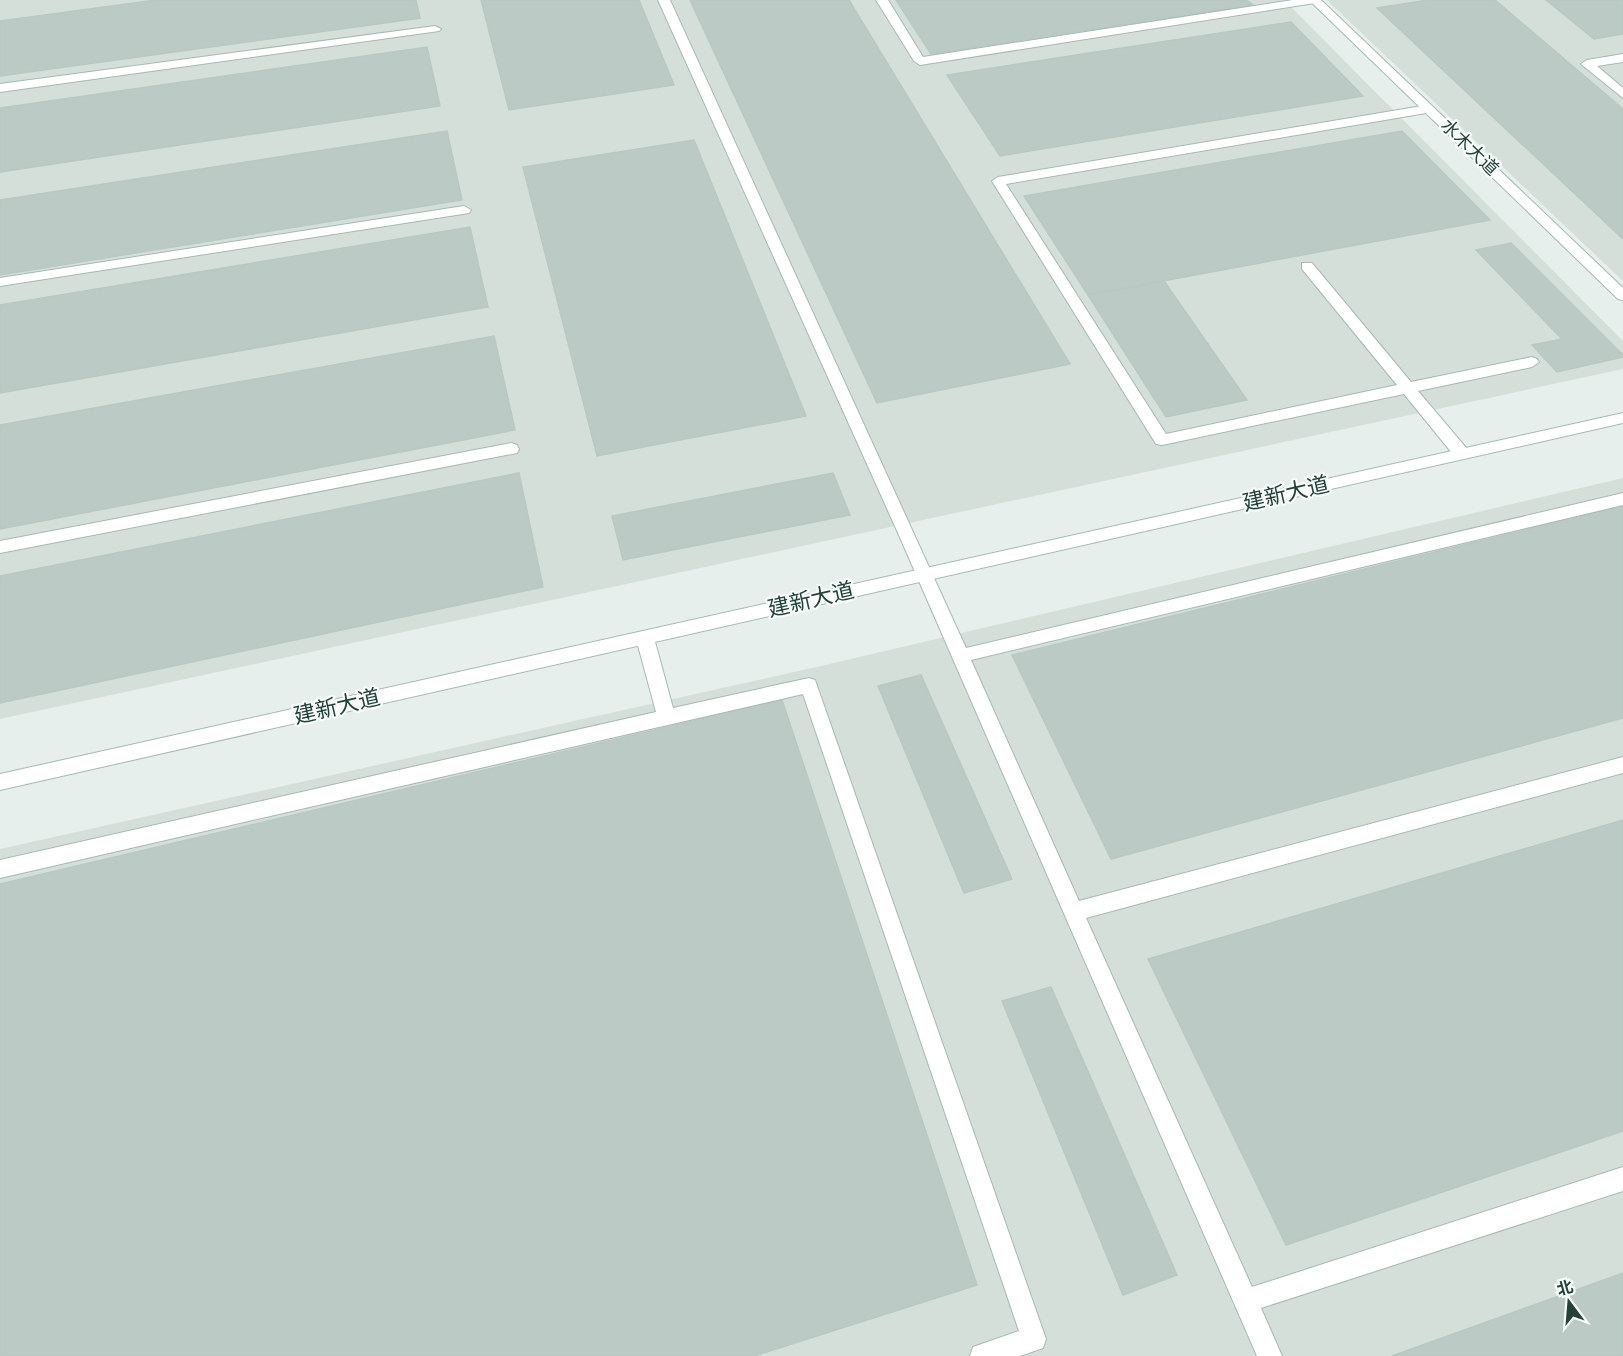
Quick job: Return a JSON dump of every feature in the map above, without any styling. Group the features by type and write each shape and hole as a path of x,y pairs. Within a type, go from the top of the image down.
{"street":[{"path":"664,0 924,575 1270,1356"},
{"path":"882,0 920,61 1268,4 1315,0"},
{"name":"水木大道","path":"1315,0 1623,296"},
{"path":"0,88 435,29"},
{"path":"1623,58 1587,64 1623,94"},
{"path":"1428,109 998,181 1162,440 1532,362"},
{"path":"0,282 464,210"},
{"path":"1307,266 1462,454"},
{"name":"建新大道","path":"0,782 1623,418"},
{"path":"0,547 511,449"},
{"path":"960,656 1623,499"},
{"path":"645,638 666,717"},
{"path":"0,869 809,685 1034,1340 982,1356"},
{"path":"1073,912 1623,765"},
{"path":"1246,1301 1623,1179"}],"shaded area":[{"path":"0,0 1284,0 1623,341 1623,369 0,719"},
{"path":"1327,0 1623,0 1623,281 1333,6"},
{"path":"1623,478 1623,1356 0,1356 0,849 821,666"}],"building":[{"path":"156,0 416,0 420,18 0,76 0,21"},
{"path":"481,0 639,0 674,85 509,110"},
{"path":"690,0 849,0 1070,364 877,403"},
{"path":"896,0 1247,0 1253,5 931,54"},
{"path":"1428,0 1495,0 1623,109 1623,239 1377,8"},
{"path":"1546,0 1623,0 1623,34 1594,39"},
{"path":"1291,22 1363,96 1000,156 947,75"},
{"path":"427,47 440,106 0,172 0,108"},
{"path":"447,131 462,200 0,275 0,200"},
{"path":"1402,131 1490,220 1088,295 1024,196"},
{"path":"694,140 806,416 597,456 523,167"},
{"path":"470,227 488,307 0,393 0,305"},
{"path":"1511,243 1623,357 1557,372 1532,345 1562,339 1476,250"},
{"path":"1164,281 1247,400 1166,417 1088,295"},
{"path":"494,336 515,430 0,529 0,425"},
{"path":"519,473 543,587 0,703 0,576"},
{"path":"833,473 850,515 623,560 612,516"},
{"path":"1623,506 1623,718 1111,859 1012,655"},
{"path":"921,675 1012,879 964,893 878,686"},
{"path":"782,700 977,1285 754,1356 0,1356 0,884"},
{"path":"1623,820 1623,1131 1286,1245 1148,959"},
{"path":"1051,987 1177,1275 1123,1295 1002,1001"},
{"path":"1623,1273 1623,1356 1392,1356"}]}
